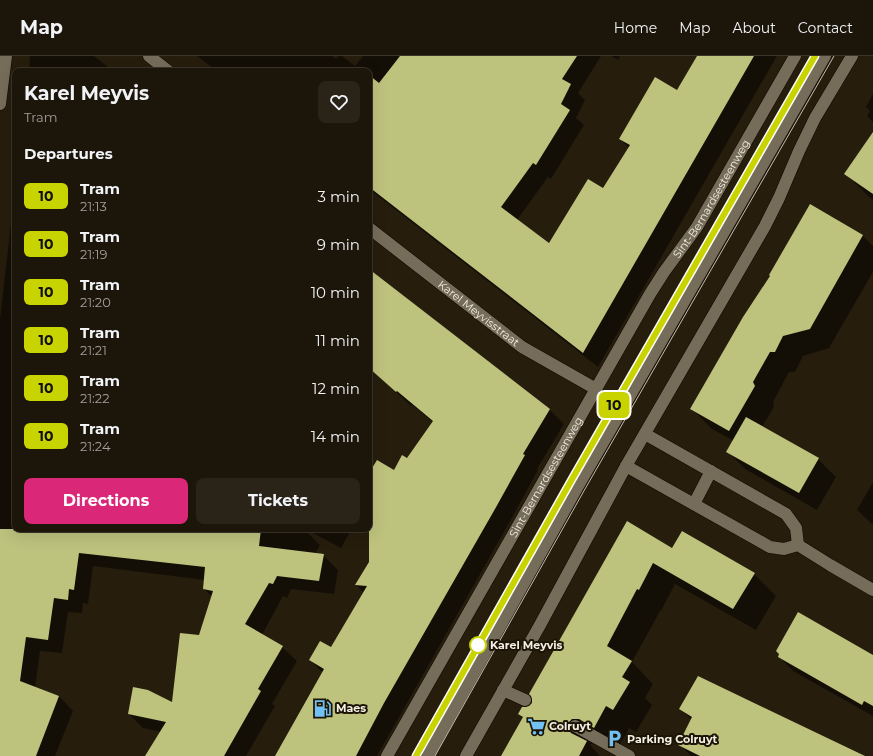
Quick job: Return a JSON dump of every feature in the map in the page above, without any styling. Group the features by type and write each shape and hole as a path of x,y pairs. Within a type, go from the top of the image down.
{"main road":[{"path":"0,104 6,56"},
{"path":"148,56 164,68"},
{"name":"Sint-Bernardsesteenweg","path":"387,756 650,294 664,272 698,227 795,56"},
{"path":"428,756 578,486 825,56"},
{"path":"466,756 544,618 626,466 765,226 780,198 789,172 812,125 852,56"},
{"name":"Karel Meyvisstraat","path":"372,230 522,347 596,389"},
{"path":"645,434 786,514 796,528 798,545"},
{"path":"626,466 770,547 784,549 798,545 873,590"},
{"path":"694,504 711,471"},
{"path":"503,690 525,700"},
{"path":"575,726 629,756"}],"building":[{"path":"400,56 577,56 562,79 571,84 561,104 570,110 536,165 533,163 501,207 549,243 588,179 603,188 630,145 619,139 655,77 677,90 697,56 754,56 583,353 372,189 372,77 379,83"},
{"path":"873,132 873,194 844,174"},
{"path":"810,204 863,235 810,329 783,336 775,352 770,352 753,382 755,386 729,431 690,409 743,317 770,276 769,275"},
{"path":"372,271 550,409 523,454 525,455 384,703 356,756 275,756 324,669 309,660 320,641 331,647 367,586 355,585 369,562 369,532 372,532 372,468 377,460 394,470 402,455 407,458 433,421 397,391 396,392 372,371"},
{"path":"746,417 819,458 799,493 726,452"},
{"path":"627,521 672,548 682,531 755,573 733,609 653,563 639,590 637,589 607,646 632,661 622,677 630,682 613,710 606,706 594,728 579,719 572,719 568,723 571,733 587,741 579,756 501,756 523,717 518,714 522,707 529,706 532,703 531,696 529,694"},
{"path":"0,529 12,529 12,532 261,532 259,546 324,554 319,581 277,576 273,584 269,583 245,624 283,646 258,689 261,691 224,756 145,756 166,722 128,714 133,687 148,690 172,702 180,633 199,635 213,591 203,589 205,567 79,553 74,590 69,589 68,600 54,598 48,640 26,637 20,681 59,696 36,756 0,756"},
{"path":"798,612 873,655 873,706 864,701 862,705 778,657 779,654 776,651"},
{"path":"698,676 865,756 700,756 678,745 692,717 679,709"}],"tram line":[{"path":"416,756 571,481 815,56"},
{"name":"10","path":"416,756 643,354 815,56"},
{"path":"435,756 585,489 834,56"}],"place":[{"name":"Karel Meyvis","path":"478,645"},
{"name":"Maes","path":"323,708"},
{"name":"Colruyt","path":"536,726"},
{"name":"Parking Colruyt","path":"614,739"}]}
